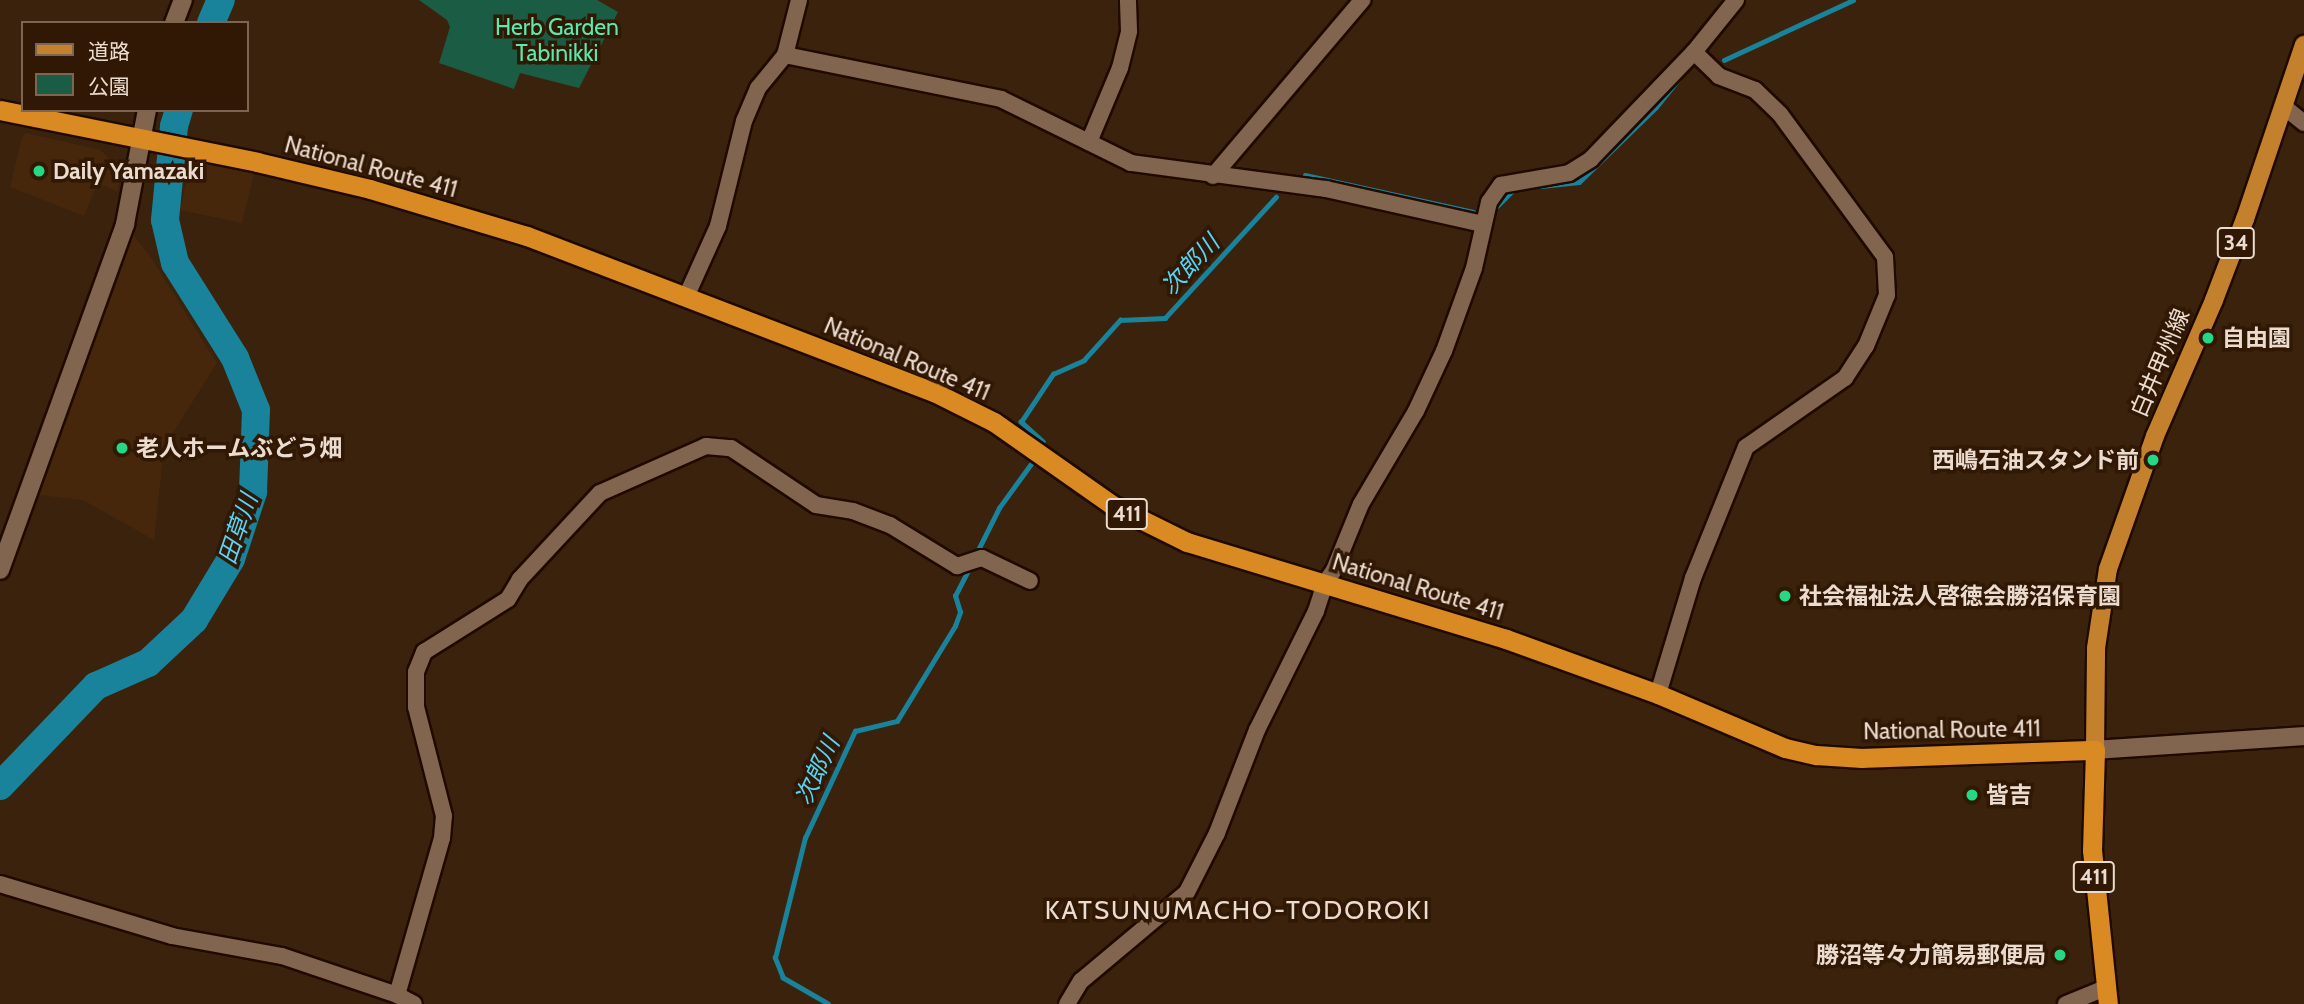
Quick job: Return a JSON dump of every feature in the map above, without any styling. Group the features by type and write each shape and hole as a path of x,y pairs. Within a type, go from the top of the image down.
{"highway":[{"name":"National Route 411","path":"0,110 194,149 370,189 514,232 934,392 994,422 1112,505 1163,532 1198,546 1506,639 1658,694 1754,737 1816,755 1876,758 2095,750"},
{"name":"411","path":"2095,750 2092,850 2107,996"}],"main road":[{"name":"白井甲州線","path":"2095,750 2096,648 2108,569 2151,448 2214,300 2304,45"}],"street":[{"path":"175,21 183,0"},
{"path":"686,297 718,226 744,121 758,88 785,55 799,0"},
{"path":"1089,142 1120,68 1129,31 1128,0"},
{"path":"1213,176 1362,0"},
{"path":"1067,1004 1081,981 1187,892 1217,833 1257,730 1316,611 1325,583 1334,570 1361,504 1416,411 1444,351 1474,268 1489,202 1501,185 1569,173 1591,159 1694,52 1736,0"},
{"path":"1658,694 1693,578 1746,447 1845,378 1866,346 1887,295 1885,257 1780,114 1755,90 1719,76 1694,52"},
{"path":"785,55 1001,99 1131,163 1326,189 1482,224"},
{"path":"2283,106 2304,123"},
{"path":"0,570 125,224 139,138 146,112"},
{"path":"397,995 442,838 444,816 416,707 416,672 424,652 508,599 520,579 600,493 706,446 732,448 816,505 853,512 890,524 957,566 982,558 1030,581"},
{"path":"2095,750 2304,736"},
{"path":"0,884 172,936 282,956 397,995 414,1004"},
{"path":"2066,1004 2107,996"}],"shaded area":[{"path":"26,133 101,150 120,171 118,192 98,183 84,216 10,187 22,137"},
{"path":"194,149 257,162 242,223 180,210"},
{"path":"125,224 152,259 217,363 164,447 154,540 83,500 29,494"}],"green space":[{"name":"Herb Garden Tabinikki","path":"419,0 597,0 618,12 579,88 520,73 514,89 439,63 450,27 447,20"}],"waterway":[{"name":"田草川","path":"212,21 221,0"},
{"name":"次郎川","path":"1724,60 1853,0"},
{"name":"次郎川","path":"1541,186 1579,182 1656,107 1680,77"},
{"name":"田草川","path":"0,786 96,686 148,663 194,620 231,559 253,492 256,410 235,358 175,263 165,220 174,126 178,112"},
{"name":"次郎川","path":"1305,175 1473,212"},
{"name":"次郎川","path":"1497,206 1515,188"},
{"name":"次郎川","path":"1043,442 1021,422 1053,374 1084,360 1120,320 1165,318 1276,197"},
{"name":"次郎川","path":"975,556 999,508 1031,464"},
{"name":"次郎川","path":"828,1004 783,978 775,958 805,838 855,731 897,721 955,626 960,612 955,596 970,567"}],"place":[{"name":"Daily Yamazaki","path":"39,171"},
{"name":"自由園","path":"2208,338"},
{"name":"老人ホームぶどう畑","path":"122,448"},
{"name":"西嶋石油スタンド前","path":"2153,460"},
{"name":"社会福祉法人啓徳会勝沼保育園","path":"1785,596"},
{"name":"皆吉","path":"1972,795"},
{"name":"勝沼等々力簡易郵便局","path":"2060,955"}],"district":[{"name":"KATSUNUMACHO-TODOROKI","path":"1238,911"}]}
